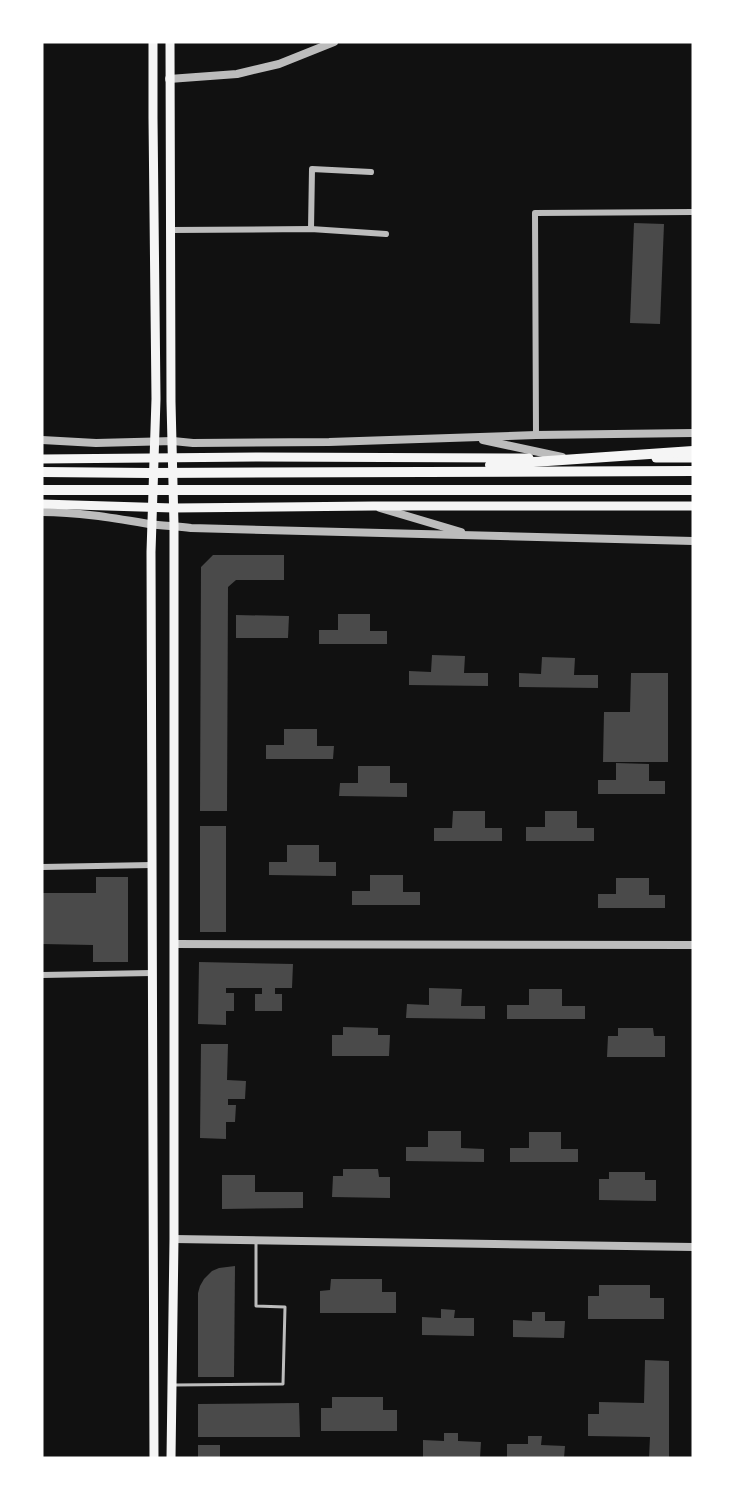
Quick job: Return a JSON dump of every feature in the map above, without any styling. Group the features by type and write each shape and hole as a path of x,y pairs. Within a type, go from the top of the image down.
{"highway":[{"path":"386,472 693,451"},
{"path":"42,472 693,471"},
{"path":"42,490 693,490"}],"main road":[{"path":"153,42 156,399 151,524 154,1458"},
{"path":"170,42 174,525 174,1239 171,1458"},
{"path":"42,459 693,458"},
{"path":"42,504 152,508 693,506"}],"street":[{"path":"169,79 237,74 279,64 334,42"},
{"path":"311,230 312,169 371,172"},
{"path":"536,435 535,213 693,212"},
{"path":"171,230 311,230 386,234"},
{"path":"42,440 96,443 329,442 536,435 693,433"},
{"path":"474,437 567,458"},
{"path":"373,506 472,536"},
{"path":"42,512 67,512 191,528 693,541"},
{"path":"42,867 152,865"},
{"path":"174,944 693,945"},
{"path":"42,975 152,973"},
{"path":"174,1239 693,1247"}],"lane":[{"path":"172,1385 283,1384 285,1307 256,1306 256,1240"}],"building":[{"path":"634,223 664,224 660,324 630,323"},
{"path":"213,555 284,555 284,580 236,580 228,587 227,811 200,811 201,567"},
{"path":"338,614 370,614 370,631 387,631 387,644 319,644 319,630 338,630"},
{"path":"236,615 289,616 288,638 236,638"},
{"path":"432,655 465,656 464,673 488,673 488,686 409,685 409,671 431,672"},
{"path":"542,657 575,658 574,675 598,675 598,688 519,687 519,673 541,674"},
{"path":"631,673 668,673 668,762 603,762 604,712 630,712"},
{"path":"284,729 317,729 317,746 334,746 333,759 266,759 266,745 284,745"},
{"path":"616,763 649,764 649,781 665,781 665,794 598,794 598,780 616,780"},
{"path":"358,766 390,766 390,783 407,783 407,797 339,796 340,783 358,783"},
{"path":"453,811 485,811 485,828 502,828 502,841 434,841 434,828 452,828"},
{"path":"545,811 577,811 577,828 594,828 594,841 526,841 526,827 545,827"},
{"path":"200,826 226,826 226,932 200,932"},
{"path":"287,845 319,845 319,862 336,862 336,876 269,875 269,862 287,862"},
{"path":"370,875 403,875 403,892 420,892 420,905 352,905 352,891 370,891"},
{"path":"96,877 128,877 128,962 93,962 93,945 42,944 42,893 96,893"},
{"path":"616,878 649,878 649,895 665,895 665,908 598,908 598,894 616,894"},
{"path":"199,962 293,964 292,988 275,988 275,994 282,994 282,1011 255,1011 255,994 262,994 262,988 226,988 226,993 234,993 234,1011 226,1011 226,1025 198,1024"},
{"path":"429,988 462,989 461,1006 485,1006 485,1019 406,1018 407,1004 429,1005"},
{"path":"529,989 562,989 562,1006 585,1006 585,1019 507,1019 507,1005 529,1005"},
{"path":"343,1027 378,1028 378,1035 390,1035 389,1056 332,1056 332,1035 343,1035"},
{"path":"618,1028 653,1028 654,1036 665,1036 665,1057 607,1057 608,1036 618,1036"},
{"path":"201,1044 228,1044 227,1080 246,1081 245,1099 228,1099 228,1105 236,1105 235,1122 226,1122 226,1139 200,1138"},
{"path":"428,1131 461,1131 461,1148 484,1149 484,1162 406,1161 406,1147 428,1147"},
{"path":"529,1132 561,1132 561,1149 578,1149 578,1162 510,1162 510,1148 529,1148"},
{"path":"343,1169 378,1169 379,1177 390,1177 390,1198 332,1197 333,1176 343,1176"},
{"path":"609,1172 645,1172 645,1180 656,1180 656,1201 599,1200 599,1179 609,1179"},
{"path":"222,1175 255,1175 255,1192 303,1192 303,1208 222,1209"},
{"path":"235,1266 234,1377 198,1377 198,1293 200,1286 212,1271"},
{"path":"331,1279 382,1279 382,1292 396,1292 396,1313 320,1313 320,1291 330,1290"},
{"path":"599,1285 650,1285 650,1298 664,1298 664,1319 588,1319 588,1296 599,1296"},
{"path":"441,1309 455,1310 454,1318 474,1318 474,1336 422,1335 422,1317 441,1318"},
{"path":"532,1312 545,1312 545,1321 565,1321 564,1338 513,1337 513,1320 532,1321"},
{"path":"645,1360 669,1361 669,1458 649,1458 650,1437 588,1436 588,1414 599,1414 599,1402 644,1403"},
{"path":"332,1397 383,1397 383,1410 397,1410 397,1431 321,1431 321,1408 332,1408"},
{"path":"299,1403 300,1437 198,1437 198,1404"},
{"path":"444,1433 458,1433 458,1441 481,1442 480,1458 423,1458 423,1440 444,1441"},
{"path":"528,1436 542,1436 541,1445 565,1446 564,1458 507,1458 507,1444 528,1444"},
{"path":"198,1445 220,1445 220,1458 198,1458"}]}
